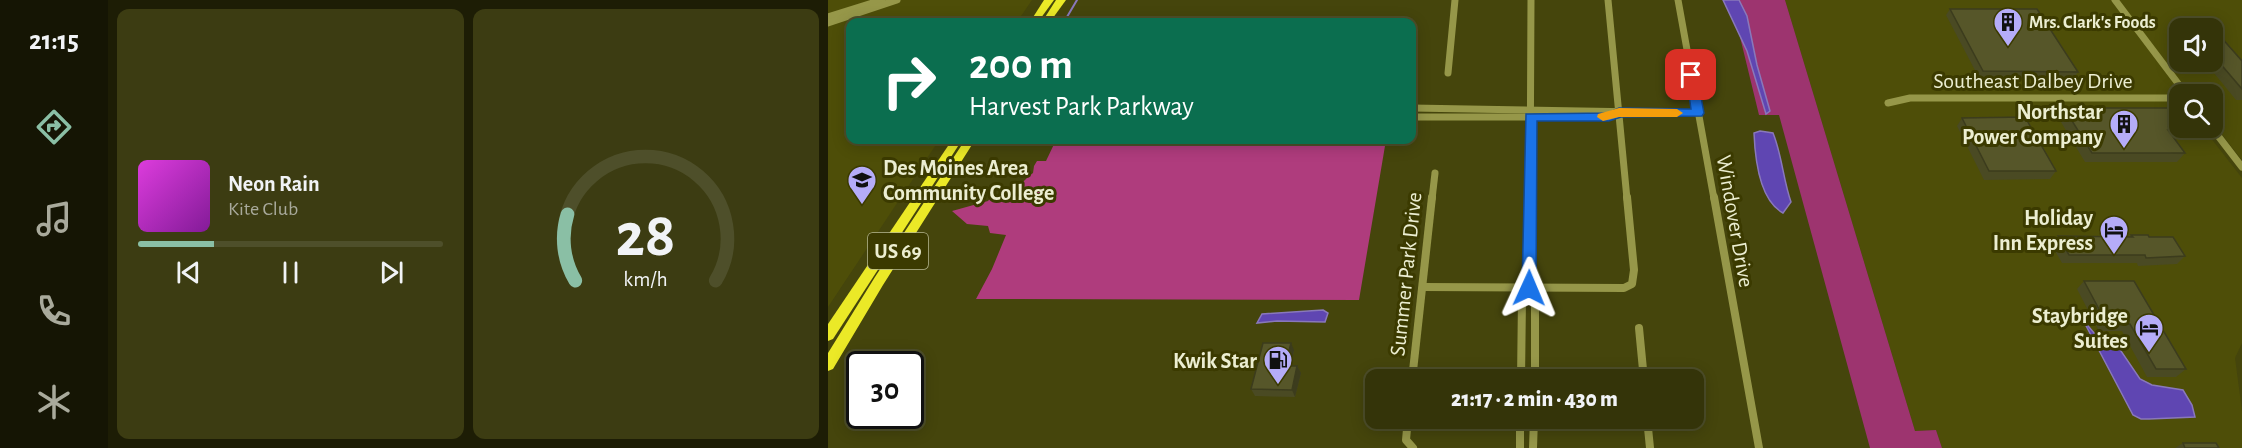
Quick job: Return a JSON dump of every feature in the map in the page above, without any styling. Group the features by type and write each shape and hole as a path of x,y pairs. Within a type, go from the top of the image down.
{"main road":[{"path":"1038,18 1049,0"},
{"path":"1049,18 1061,0"},
{"name":"US 69","path":"828,335 954,144"},
{"name":"US 69","path":"828,365 879,280 967,144"}],"street":[{"path":"828,17 882,0"},
{"path":"828,23 897,0"},
{"path":"1448,73 1455,0"},
{"path":"1531,0 1529,288 1535,298 1535,369"},
{"path":"1423,287 1624,288 1632,284 1634,270 1608,0"},
{"name":"Windover Drive","path":"1678,0 1759,448"},
{"path":"2115,0 2178,84"},
{"name":"Southeast Dalbey Drive","path":"1888,104 1910,98 2169,98"},
{"path":"1416,108 1530,108 1698,113"},
{"path":"1416,117 1609,117 1619,112"},
{"path":"2220,138 2242,167"},
{"name":"Summer Park Drive","path":"1413,369 1436,173"},
{"path":"1521,369 1522,298 1529,288"},
{"path":"1639,328 1643,369"},
{"path":"1407,429 1406,436 1411,447"},
{"path":"1520,448 1521,429"},
{"path":"1533,448 1534,429"},
{"path":"1648,429 1650,448"}],"shaded area":[{"name":"Des Moines Area Community College","path":"828,0 1032,0 1020,18 846,18 846,144 936,144 828,307"},
{"path":"1723,0 1739,0 1747,16 1757,65 1770,111 1766,114 1747,51"},
{"path":"1731,0 1785,0 1915,431 1936,430 1942,448 1870,448 1779,115 1759,115"},
{"path":"1785,0 2242,0 2242,160 2223,136 2223,84 2169,84 2169,138 2211,138 2242,178 2242,343 2235,358 2242,411 2242,448 1942,448 1936,430 1915,431"},
{"path":"1760,131 1773,133 1778,150 1791,202 1783,213 1768,199 1760,178 1754,133"},
{"path":"1054,144 1385,144 1359,300 976,299 1006,235 990,233 988,226 967,224 952,211 988,201 992,196 1000,197 1012,193 1033,173 1037,161 1046,161"},
{"path":"1323,310 1328,313 1325,322 1257,323 1262,314"},
{"path":"2083,320 2100,340 2119,348 2140,379 2152,385 2183,390 2192,405 2195,417 2141,419 2133,415"}],"building":[{"name":"Mrs. Clark's Foods","path":"1950,9 2037,9 2078,72 1983,71"},
{"path":"2223,39 2242,61 2242,89 2223,67"},
{"name":"Northstar Power Company","path":"2064,108 2169,108 2169,138 2174,138 2185,153 2092,153"},
{"path":"2025,117 2056,171 1989,171 1962,118"},
{"path":"2131,235 2173,237 2185,256 2146,258 2145,255 2069,255 2058,236 2133,237"},
{"path":"2084,281 2134,281 2186,369 2156,369 2130,324 2107,324"},
{"name":"Kwik Star","path":"1263,343 1291,343 1285,366 1297,366 1292,390 1251,389"},
{"path":"2183,443 2216,443 2219,448 2185,448"}],"waterway":[{"path":"1066,18 1077,0"}],"slow traffic":[{"path":"1603,117 1619,112 1677,113"}],"place":[{"name":"Mrs. Clark's Foods","path":"2008,48"},
{"name":"Northstar Power Company","path":"2124,150"},
{"name":"Des Moines Area Community College","path":"862,206"},
{"name":"Holiday Inn Express","path":"2114,256"},
{"name":"Staybridge Suites","path":"2149,354"},
{"name":"Kwik Star","path":"1278,386"}],"route":[{"path":"1529,288 1531,117 1609,117 1619,112 1698,113 1691,75"}]}
